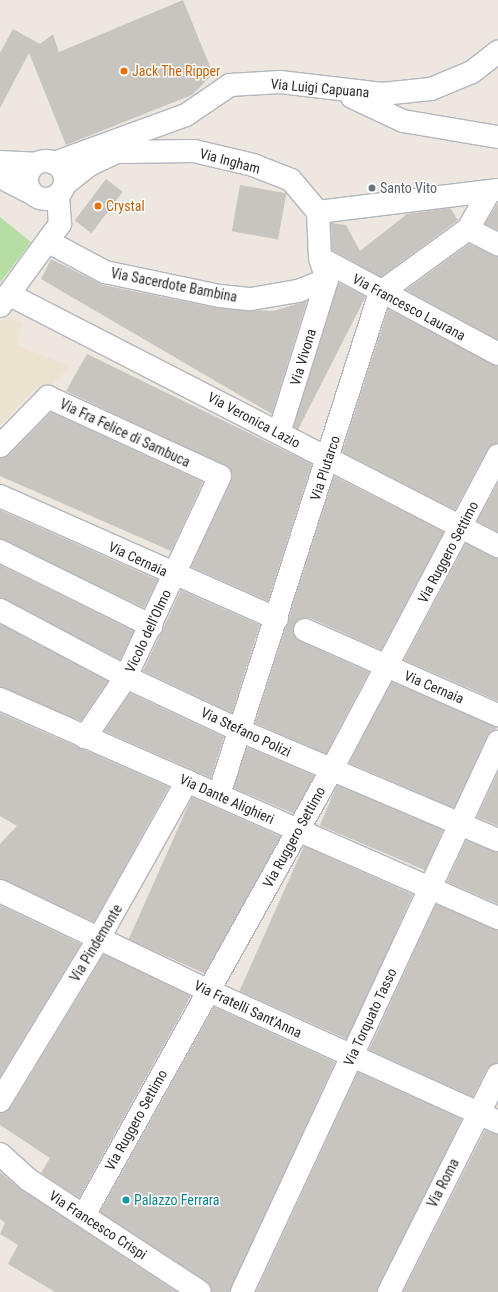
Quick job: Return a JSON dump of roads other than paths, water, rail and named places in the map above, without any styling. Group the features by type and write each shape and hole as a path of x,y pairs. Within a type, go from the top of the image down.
{"street":[{"name":"Via Luigi Capuana","path":"45,163 186,116 230,85 280,82 331,90 382,94 431,89 472,72 498,52"},
{"path":"331,90 403,121 498,137"},
{"name":"Via Ingham","path":"61,189 99,159 117,152 194,151 253,165 292,180 318,212"},
{"path":"0,162 45,163 63,171 61,189 62,217 45,248 5,300"},
{"path":"45,163 28,174 33,194 45,223 45,248"},
{"path":"0,177 46,199 61,189"},
{"path":"327,280 320,258 318,212 442,196 493,192"},
{"path":"380,294 468,229 493,192"},
{"path":"468,229 498,244"},
{"name":"Via Sacerdote Bambina","path":"45,248 105,272 220,296 251,299 298,291 327,280"},
{"name":"Via Francesco Laurana","path":"320,258 380,294 498,354"},
{"name":"Via Vivona","path":"279,433 327,280"},
{"name":"Via Plutarco","path":"222,785 241,731 380,294"},
{"name":"Via Veronica Lazio","path":"5,300 279,433 328,460 498,546"},
{"name":"Via Fra Felice di Sambuca","path":"0,446 48,397 220,476"},
{"name":"Via Ruggero Settimo","path":"84,1216 207,990 388,667 462,528 498,456"},
{"name":"Vicolo dell'Olmo","path":"85,737 126,677 152,626 220,476"},
{"name":"Via Cernaia","path":"0,496 174,576 277,619"},
{"path":"0,551 152,626"},
{"name":"Via Stefano Polizi","path":"0,610 126,677 241,731 331,771 498,840"},
{"name":"Via Cernaia","path":"305,630 498,715"},
{"name":"Via Dante Alighieri","path":"0,699 498,918"},
{"name":"Via Torquato Tasso","path":"242,1292 498,742"},
{"name":"Via Pindemonte","path":"0,1101 99,938 187,781"},
{"name":"Via Fratelli Sant'Anna","path":"0,891 207,990 489,1117"},
{"name":"Via Roma","path":"389,1292 489,1117 498,1075"},
{"name":"Via Francesco Crispi","path":"0,1154 29,1180 200,1292"}],"place":[{"name":"Jack The Ripper","path":"124,71"},
{"name":"Santo Vito","path":"372,188"},
{"name":"Crystal","path":"98,206"},
{"name":"Palazzo Ferrara","path":"126,1200"}]}
